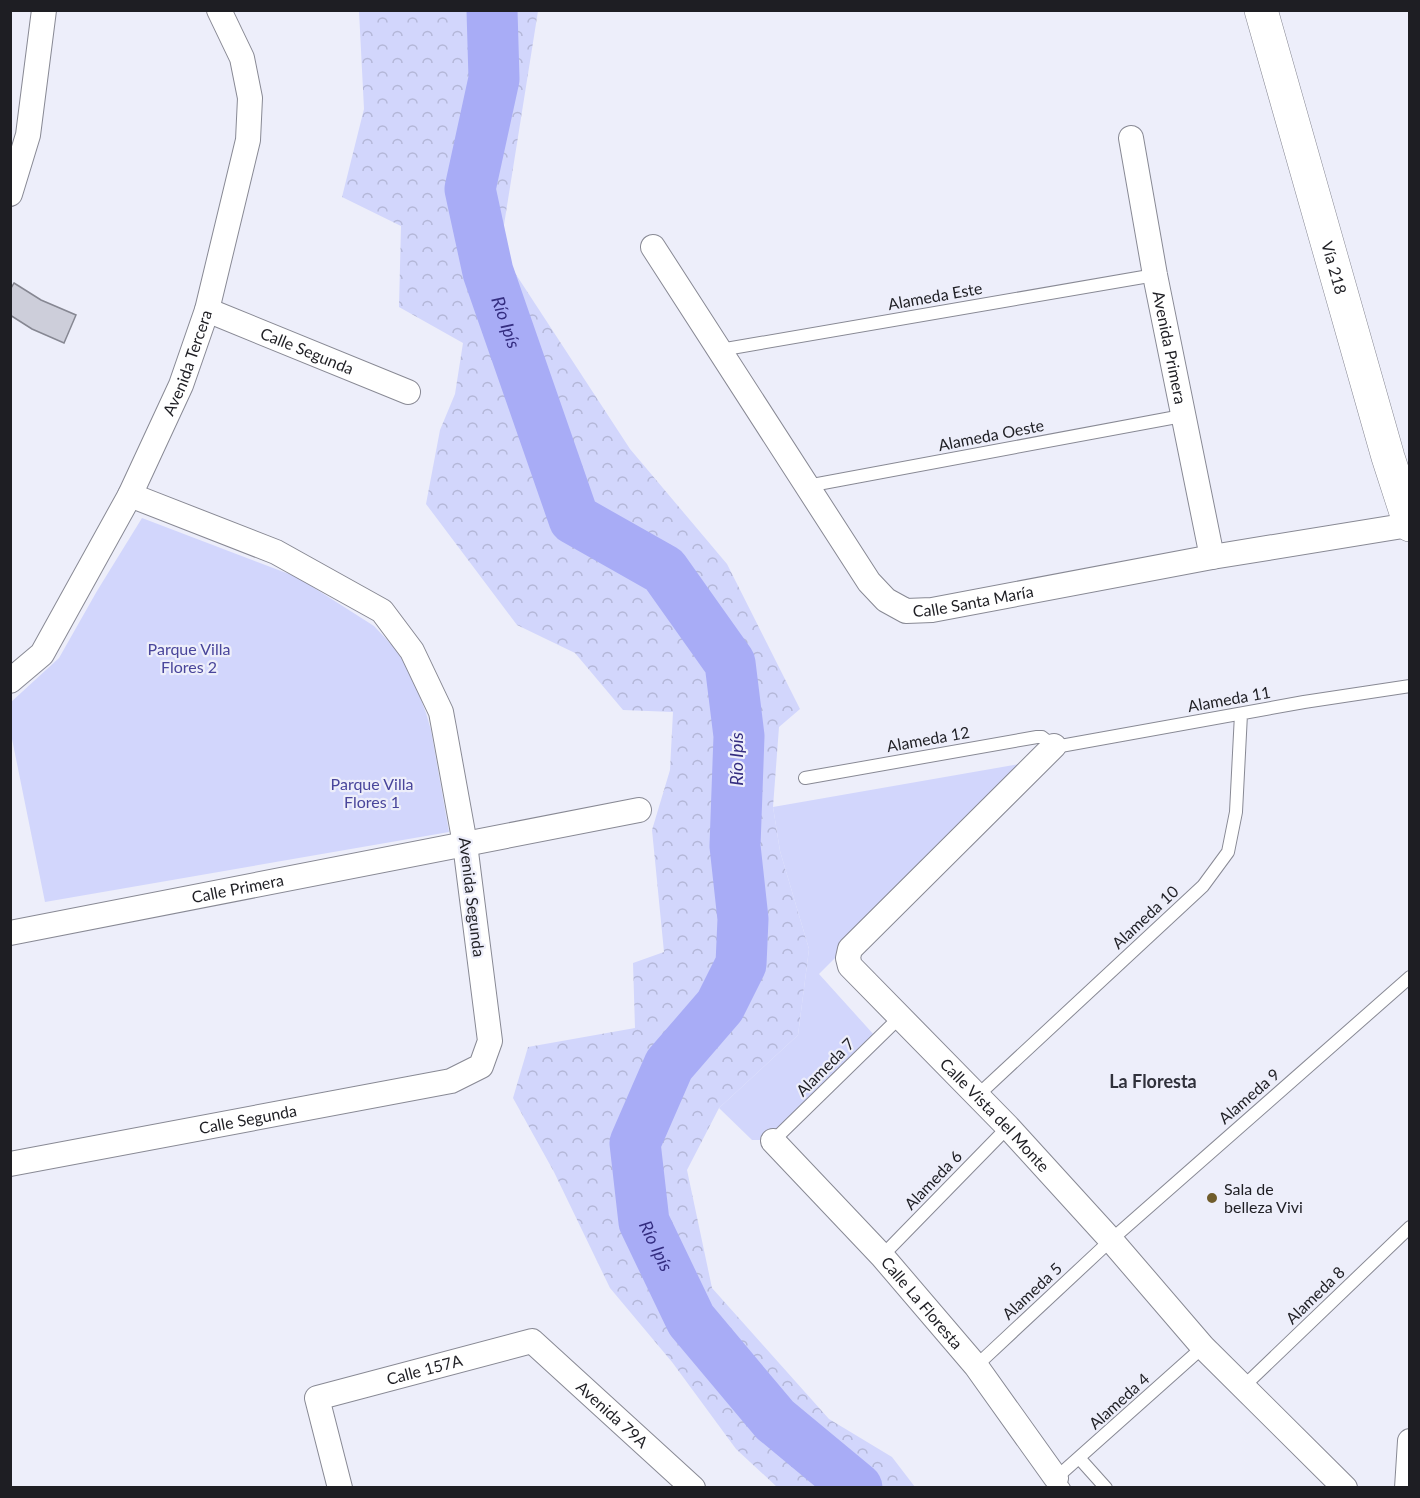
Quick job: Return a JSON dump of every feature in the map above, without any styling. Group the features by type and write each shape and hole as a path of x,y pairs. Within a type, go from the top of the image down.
{"main road":[{"name":"Vía 218","path":"1262,10 1388,458 1409,525"}],"street":[{"path":"10,194 28,135 44,10"},
{"name":"Avenida Tercera","path":"10,681 42,654 130,495 181,385 207,310 248,140 250,98 242,58 219,10"},
{"name":"Avenida Primera","path":"1131,138 1182,416 1212,557"},
{"name":"Calle Santa María","path":"652,247 868,582 886,600 906,611 932,610 1212,557 1409,525"},
{"name":"Calle Segunda","path":"207,310 408,393"},
{"name":"Avenida Segunda","path":"130,495 276,552 382,610 412,651 441,712 465,844 490,1041 481,1066"},
{"name":"Calle Vista del Monte","path":"1054,746 850,949 848,958 850,966 1008,1127 1111,1240 1203,1347 1345,1488"},
{"name":"Calle Primera","path":"10,933 639,810"},
{"name":"Calle Segunda","path":"10,1164 451,1081 481,1066"},
{"name":"Calle La Floresta","path":"773,1142 882,1256 976,1366 1060,1483"},
{"name":"Calle 157A","path":"340,1488 317,1398 532,1341"},
{"name":"Avenida 79A","path":"532,1341 693,1488"},
{"path":"1407,1488 1410,1440"}],"lane":[{"name":"Alameda Este","path":"720,350 1155,275"},
{"name":"Alameda Oeste","path":"807,486 1182,416"},
{"name":"Alameda 11","path":"1054,746 1304,702 1410,686"},
{"name":"Alameda 10","path":"977,1096 1203,886 1228,852 1236,812 1241,714"},
{"name":"Alameda 12","path":"805,778 1037,737 1054,746"},
{"name":"Alameda 9","path":"1111,1240 1410,977"},
{"name":"Alameda 7","path":"773,1142 900,1017"},
{"name":"Alameda 6","path":"882,1256 1008,1127"},
{"name":"Alameda 8","path":"1243,1387 1410,1227"},
{"name":"Alameda 5","path":"976,1366 1111,1240"},
{"name":"Alameda 4","path":"1060,1483 1080,1459 1203,1347"},
{"path":"1080,1459 1106,1488"}],"green space":[{"path":"359,11 538,11 500,250 630,449 727,564 800,709 779,727 773,807 780,851 809,949 798,1035 719,1108 687,1170 712,1288 829,1419 892,1457 915,1487 777,1487 736,1449 672,1362 610,1288 554,1172 513,1098 528,1047 635,1028 633,963 664,952 652,830 670,770 673,712 623,710 575,653 517,625 426,504 440,430 455,394 463,343 399,307 401,226 342,197 364,109"},
{"name":"Parque Villa Flores 2","path":"142,518 297,577 374,626 406,660 426,713 449,832 45,902 11,734 10,703 59,658"},
{"path":"1031,762 819,974 875,1036 766,1140 752,1140 719,1108 798,1035 809,949 780,851 773,807"}],"building":[{"path":"14,283 41,300 76,315 64,343 32,329 10,315 10,290"}],"waterway":[{"name":"Río Ipís","path":"492,10 494,79 470,189 488,272 574,519 664,570 730,663 739,736 735,846 743,919 741,964 720,1006 669,1065 635,1143 644,1222 691,1320 775,1420 857,1488"}],"place":[{"name":"Sala de belleza Vivi","path":"1212,1198"}],"district":[{"name":"La Floresta","path":"1153,1082"}],"park label":[{"name":"Parque Villa Flores 1","path":"372,793"}]}
